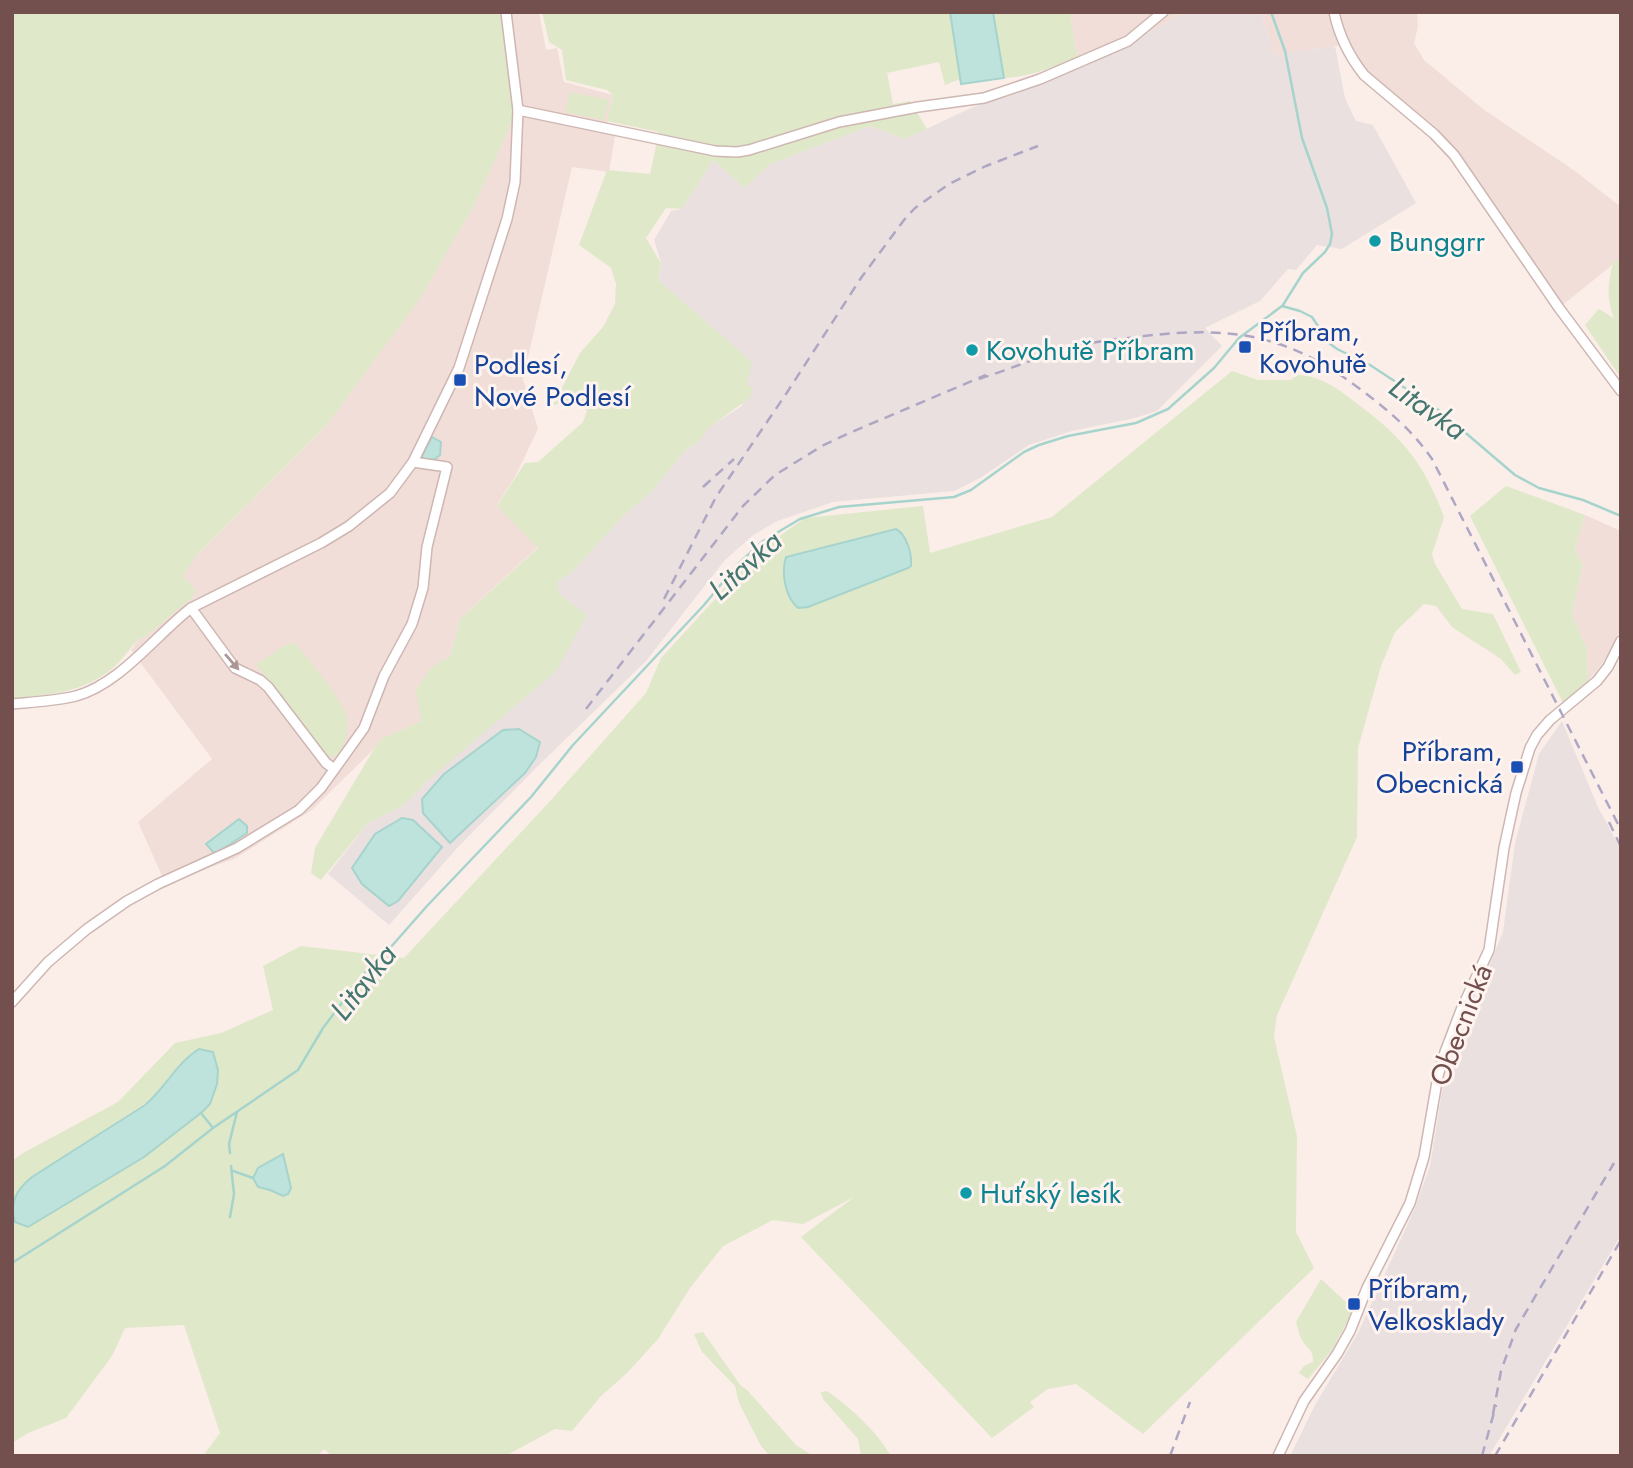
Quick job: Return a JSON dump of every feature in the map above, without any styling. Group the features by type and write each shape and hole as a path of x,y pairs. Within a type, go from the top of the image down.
{"street":[{"path":"12,704 51,701 78,696 92,690 127,666 172,622 191,608 349,526 390,493 413,462 459,368 507,219 515,182 518,110 506,12"},
{"path":"518,110 715,150 737,152 839,121 984,98 1040,79 1128,41 1163,12"},
{"path":"1334,12 1341,36 1355,64 1454,155 1621,391"},
{"path":"12,1002 48,962 87,929 158,884 237,848 299,810 321,788 364,729 384,676 418,609 425,576 427,547 447,467 413,462"},
{"path":"191,608 235,668 268,687 326,763 334,768"},
{"name":"Obecnická","path":"1278,1456 1304,1401 1346,1339 1367,1288 1410,1203 1424,1157 1438,1076 1445,1052 1489,950 1504,848 1530,748 1550,720 1597,681 1608,667 1621,641"}],"shaded area":[{"path":"505,12 539,12 546,50 557,48 564,82 613,95 607,124 615,136 609,172 572,167 523,379 538,429 515,477 497,505 538,547 460,619 450,656 432,667 421,721 381,739 312,810 234,859 165,883 138,822 212,759 131,650 139,639 145,637 194,596 179,577 196,556 326,426 419,299 474,206 516,110"},
{"path":"1070,12 1187,12 1085,66 1077,57"},
{"path":"1187,12 1260,12 1274,55 1335,46 1345,98 1356,121 1373,125 1416,203 1342,249 1317,245 1296,270 1288,269 1260,301 1205,328 1222,346 1157,411 1072,431 1029,445 980,478 954,491 833,502 775,522 752,536 724,561 646,661 459,846 389,925 328,874 368,823 404,805 426,782 560,595 557,582 573,571 624,515 650,493 686,450 701,439 707,428 742,406 751,362 658,280 661,263 654,240 671,211 682,209 713,160 745,188 770,164 870,126 905,139 971,108 1085,66"},
{"path":"1260,12 1417,12 1418,27 1414,43 1424,60 1483,109 1575,171 1621,207 1621,258 1559,308 1456,154 1364,76 1342,45 1274,55"},
{"path":"1585,515 1621,531 1621,626 1617,639 1602,664 1588,681 1587,649 1572,614 1583,565 1575,550"},
{"path":"1562,721 1597,805 1621,850 1621,1235 1489,1456 1290,1456 1315,1405 1358,1333 1415,1208 1430,1166 1442,1091 1467,1019 1503,932 1515,843 1539,754"}],"green space":[{"path":"12,12 505,12 517,110 474,206 419,300 326,426 196,556 183,576 195,589 194,596 145,637 139,639 117,665 90,683 39,696 12,698"},
{"path":"542,12 950,12 960,79 945,85 939,62 887,73 893,104 910,101 927,129 905,139 870,126 770,164 745,188 713,160 682,209 666,208 646,238 661,263 658,280 752,362 747,385 753,387 750,398 708,428 701,439 686,450 650,493 624,515 573,571 557,582 560,595 587,615 556,671 426,782 404,805 368,823 321,880 311,873 315,848 374,749 381,739 421,721 416,690 432,667 450,656 460,619 538,548 497,506 525,463 538,462 583,422 587,411 578,401 553,405 580,353 603,327 615,304 616,284 611,268 579,245 607,170 650,174 659,132 607,121 613,95 607,90 566,80 562,50 549,42"},
{"path":"993,12 1070,12 1077,57 1033,74 1004,78"},
{"path":"570,92 609,100 604,120 565,112"},
{"path":"1621,258 1621,378 1585,325 1599,309 1614,318 1609,284 1613,263"},
{"path":"1232,371 1258,380 1291,380 1297,375 1321,380 1386,427 1419,465 1444,517 1432,554 1435,564 1462,609 1493,614 1521,672 1515,675 1501,659 1452,627 1436,606 1424,604 1395,632 1381,666 1358,748 1357,837 1277,1015 1274,1037 1297,1136 1296,1232 1314,1268 1143,1434 1076,1384 1048,1389 1030,1402 1034,1407 992,1438 801,1237 854,1197 803,1224 773,1220 723,1246 690,1288 658,1339 627,1373 601,1396 572,1431 555,1429 505,1456 332,1456 324,1449 317,1456 203,1456 220,1433 184,1325 125,1328 112,1356 66,1418 28,1433 12,1443 12,1213 15,1222 93,1185 166,1141 210,1104 194,1051 169,1077 155,1097 32,1177 12,1204 12,1161 118,1102 175,1043 221,1033 273,1010 263,966 301,946 404,958 646,693 661,658 717,597 746,560 805,518 923,506 930,553 1052,517","holes":["896,529 904,537 912,561 792,603 784,580 786,557","283,1154 291,1188 276,1194 258,1187 253,1178 258,1168"]},
{"path":"1506,486 1585,515 1575,550 1583,565 1572,614 1587,649 1588,681 1563,703 1470,516"},
{"path":"292,643 296,644 325,680 344,710 347,732 338,756 326,757 256,664"},
{"path":"1321,1279 1349,1305 1352,1313 1332,1350 1308,1379 1299,1373 1304,1366 1313,1362 1312,1355 1301,1338 1296,1322"},
{"path":"703,1332 741,1386 796,1445 813,1456 770,1456 761,1446 739,1403 735,1386 702,1352 694,1334"},
{"path":"827,1391 862,1420 891,1456 861,1456 858,1439 823,1399 821,1392"}],"water":[{"path":"950,12 993,12 1004,78 961,84"},
{"path":"432,437 441,442 440,455 424,461 422,456"},
{"path":"896,529 908,545 911,566 908,568 808,607 798,608 790,598 785,584 786,557"},
{"path":"519,729 540,742 536,757 525,773 450,843 423,813 422,799 444,774 503,730"},
{"path":"402,818 413,820 442,847 398,901 389,906 362,884 352,868 375,834"},
{"path":"239,819 247,826 247,833 218,852 213,852 206,844"},
{"path":"199,1049 213,1052 218,1070 217,1084 210,1104 201,1113 144,1157 28,1227 15,1222 13,1208 16,1196 32,1177 145,1105 184,1061"},
{"path":"283,1154 291,1188 288,1194 283,1196 258,1187 253,1178 258,1168"}],"waterway":[{"path":"1271,12 1285,51 1302,138 1327,208 1332,234 1325,252 1303,273 1283,305"},
{"name":"Litavka","path":"12,1263 165,1166 213,1128 298,1070 323,1028 362,976 531,797 573,745 704,605 737,565 763,541 800,519 839,507 954,497 971,490 1024,452 1039,445 1068,436 1136,423 1168,409 1214,368 1239,338 1282,306 1312,317 1329,343 1370,365 1440,411 1515,475 1539,488 1583,500 1621,516"},
{"path":"230,1153 229,1144 237,1112"},
{"path":"201,1113 213,1128"},
{"path":"230,1217 234,1194 231,1166"},
{"path":"233,1171 253,1178"}],"railway":[{"path":"664,599 716,497 861,278 904,220 915,208 949,184 1038,146"},
{"path":"979,379 1075,346 1144,336 1205,332 1258,338 1283,345 1308,356 1360,389 1399,421 1432,459 1621,830"},
{"path":"586,709 743,506 775,475 847,434 986,375"},
{"path":"703,487 734,459"},
{"path":"1609,822 1621,847"},
{"path":"1493,1414 1501,1371 1516,1329 1614,1163"},
{"path":"1495,1456 1621,1240"},
{"path":"1170,1456 1190,1402"},
{"path":"1482,1456 1496,1405"}],"place":[{"name":"Bunggrr","path":"1375,241"},
{"name":"Příbram, Kovohutě","path":"1245,347"},
{"name":"Kovohutě Příbram","path":"972,350"},
{"name":"Podlesí, Nové Podlesí","path":"460,380"},
{"name":"Příbram, Obecnická","path":"1517,767"},
{"name":"Huťský lesík","path":"966,1193"},
{"name":"Příbram, Velkosklady","path":"1354,1304"}]}
